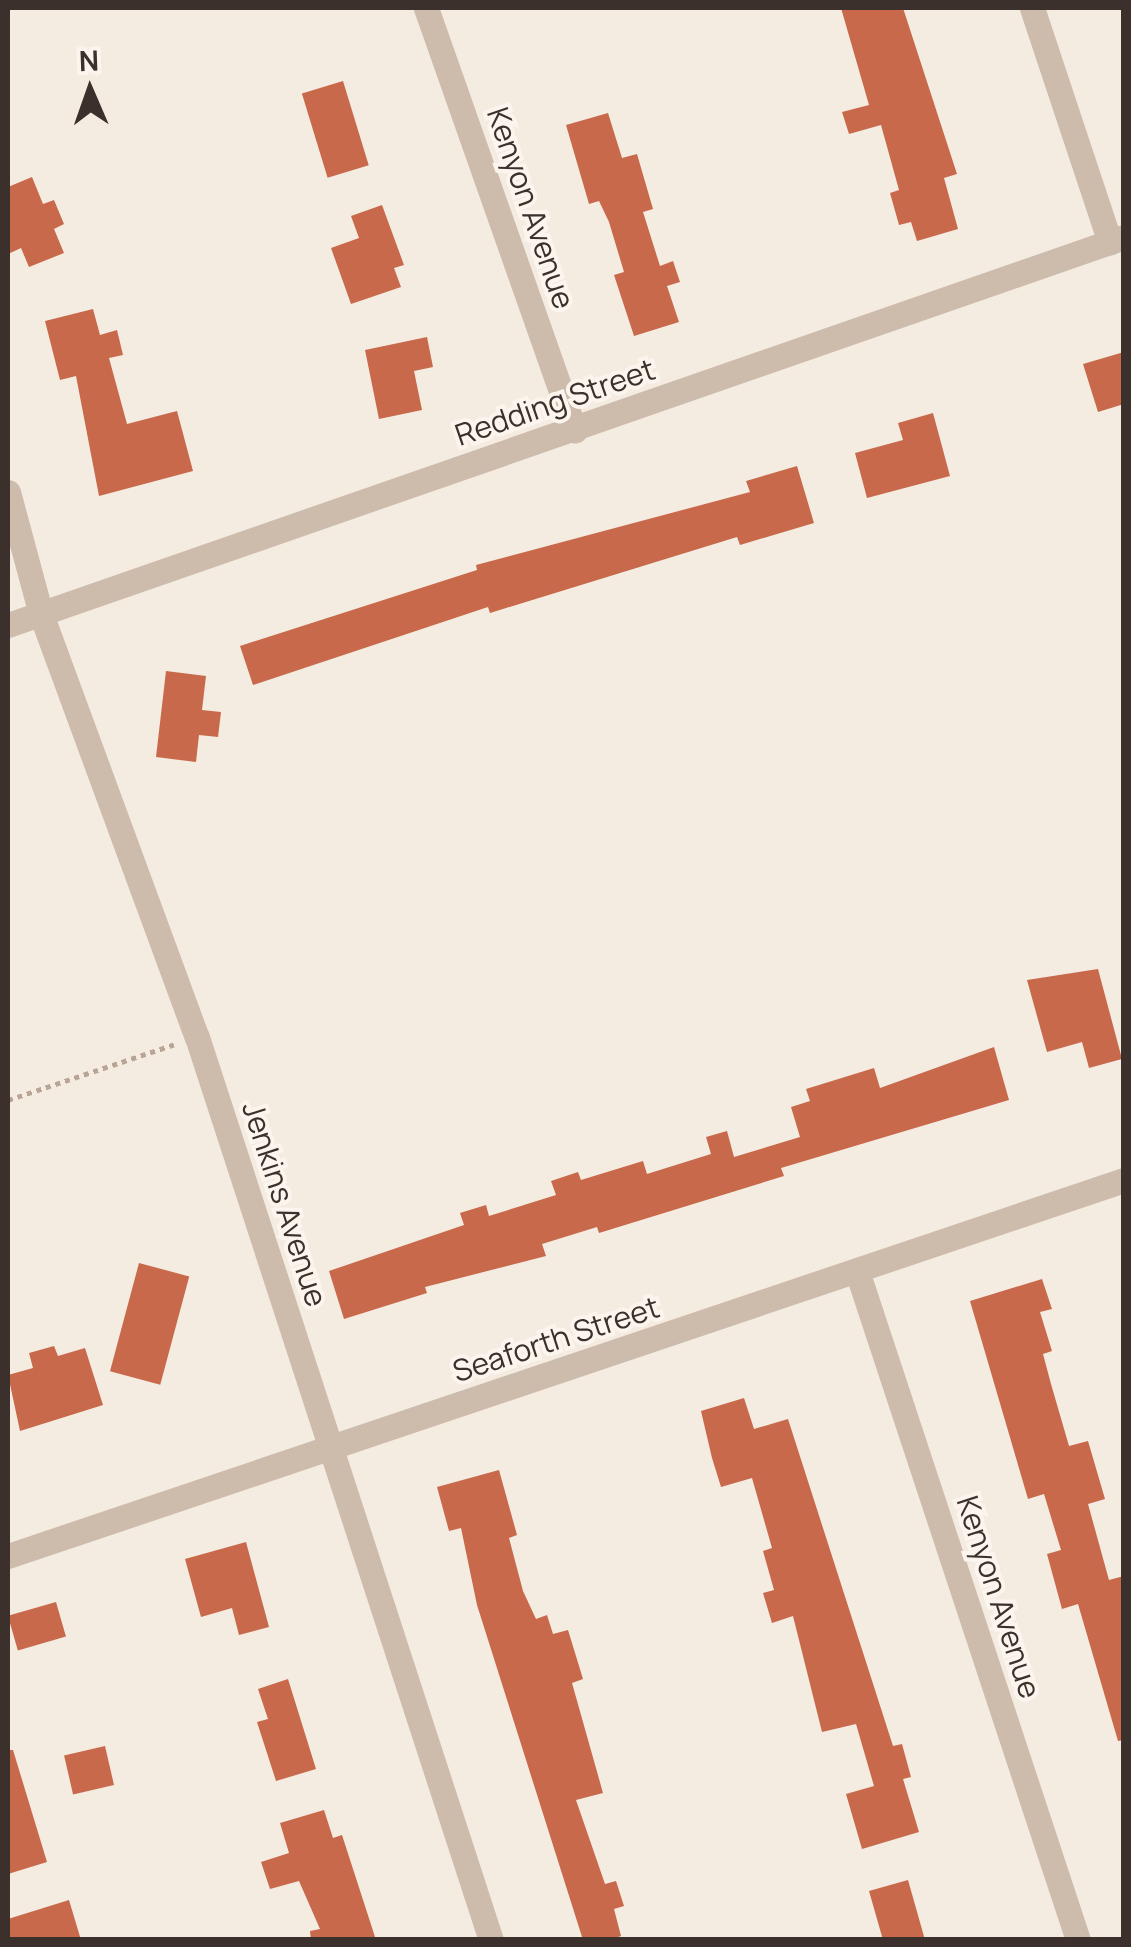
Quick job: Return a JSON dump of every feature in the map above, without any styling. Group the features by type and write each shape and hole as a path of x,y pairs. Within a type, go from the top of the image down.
{"street":[{"name":"Kenyon Avenue","path":"426,8 574,430"},
{"path":"1032,8 1117,240"},
{"name":"Redding Street","path":"8,625 1117,240"},
{"name":"Jenkins Avenue","path":"8,492 40,614 197,1038 491,1940"},
{"name":"Seaforth Street","path":"8,1556 858,1274 1124,1180"},
{"name":"Kenyon Avenue","path":"858,1274 1078,1940"}],"path":[{"path":"8,1100 197,1038"}],"building":[{"path":"841,8 903,8 957,174 944,178 958,229 917,241 911,222 899,225 890,193 899,190 881,125 849,134 842,112 869,105"},
{"path":"343,81 369,165 328,178 302,94"},
{"path":"608,113 622,158 637,154 653,209 643,212 660,266 673,261 680,282 667,286 679,322 634,336 614,275 624,272 609,222 599,201 589,204 566,125"},
{"path":"32,177 43,204 54,200 64,224 54,229 64,253 29,267 21,248 8,254 8,187"},
{"path":"382,205 404,265 394,268 401,287 351,304 331,248 359,238 351,216"},
{"path":"93,309 100,335 117,330 123,355 109,358 127,424 177,411 193,471 99,496 76,376 60,380 45,321"},
{"path":"427,337 433,367 414,371 422,410 379,419 365,350"},
{"path":"1124,352 1124,404 1098,412 1083,364"},
{"path":"933,413 950,476 867,498 855,453 903,440 898,423"},
{"path":"797,466 814,523 740,545 737,537 490,613 488,607 253,685 240,646 477,570 476,565 750,492 746,481"},
{"path":"166,671 206,676 202,710 221,712 218,737 199,735 196,762 156,757"},
{"path":"1098,969 1122,1059 1089,1068 1082,1042 1047,1052 1027,980"},
{"path":"994,1047 1009,1100 781,1168 784,1176 599,1233 597,1227 542,1244 546,1256 425,1287 427,1293 344,1319 329,1271 464,1225 460,1213 486,1205 489,1216 556,1195 551,1181 578,1172 581,1180 643,1161 647,1174 711,1154 706,1137 727,1131 734,1157 800,1137 791,1107 810,1101 806,1089 874,1068 880,1088"},
{"path":"139,1263 189,1276 160,1385 110,1371"},
{"path":"1042,1279 1052,1309 1040,1312 1052,1351 1043,1354 1051,1384 1069,1446 1088,1441 1105,1499 1088,1504 1109,1580 1124,1576 1124,1740 1118,1741 1078,1604 1062,1609 1047,1554 1061,1550 1044,1494 1028,1499 970,1301"},
{"path":"54,1346 58,1356 85,1348 103,1405 20,1431 8,1375 33,1368 29,1353"},
{"path":"744,1398 754,1429 788,1419 893,1746 902,1744 911,1777 903,1779 919,1832 862,1849 846,1794 874,1786 856,1724 822,1732 793,1616 772,1623 763,1593 774,1590 763,1551 772,1548 752,1478 721,1487 712,1458 701,1411"},
{"path":"499,1470 517,1535 509,1538 523,1591 536,1619 547,1615 553,1634 568,1630 583,1679 572,1683 603,1793 576,1800 605,1884 616,1881 624,1906 614,1909 621,1936 609,1940 583,1940 477,1605 461,1528 449,1531 437,1487"},
{"path":"246,1542 269,1627 239,1635 232,1608 201,1617 185,1559"},
{"path":"56,1602 66,1637 18,1650 8,1616"},
{"path":"288,1679 316,1769 276,1781 257,1722 268,1719 258,1689"},
{"path":"105,1746 114,1785 73,1794 64,1755"},
{"path":"8,1750 13,1750 47,1862 8,1874"},
{"path":"324,1810 333,1838 342,1835 376,1940 311,1940 310,1931 320,1929 299,1881 270,1889 261,1862 289,1853 280,1823"},
{"path":"908,1880 925,1940 883,1940 869,1891"},
{"path":"69,1900 81,1940 8,1940 8,1919"}]}
